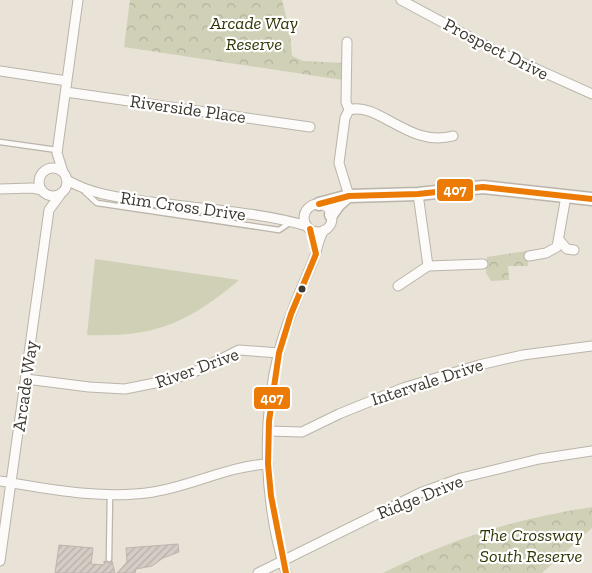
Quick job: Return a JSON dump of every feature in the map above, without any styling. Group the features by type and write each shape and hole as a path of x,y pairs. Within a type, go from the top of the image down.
{"street":[{"path":"43,192 39,183 57,151 78,0"},
{"name":"Prospect Drive","path":"401,0 494,50 592,94"},
{"path":"347,42 346,102 349,110 345,118 339,162 349,196"},
{"path":"0,71 67,81"},
{"name":"Riverside Place","path":"66,92 310,127"},
{"path":"349,110 360,109 376,114 422,137 442,138 453,136"},
{"path":"0,189 25,188 52,196 61,193 65,176 57,151"},
{"path":"25,188 44,173 55,168 65,176"},
{"name":"Rim Cross Drive","path":"65,176 88,191"},
{"path":"316,251 304,218 306,210 318,204 349,196 418,194 483,187 592,199"},
{"name":"Rim Cross Drive","path":"61,193 88,191 277,219 308,227"},
{"name":"Arcade Way","path":"0,561 49,210 43,192"},
{"name":"Arcade Way","path":"49,210 61,193"},
{"path":"418,194 428,266"},
{"path":"286,573 282,561 268,464 268,431 279,353 318,241 330,224 331,215 338,205 349,196"},
{"path":"529,256 553,251 560,241 566,196"},
{"path":"318,204 327,207 331,215"},
{"name":"Rim Cross Drive","path":"277,219 298,216 306,210"},
{"path":"308,227 324,230"},
{"path":"560,241 567,249 574,250"},
{"path":"398,286 428,266 483,264"},
{"name":"Intervale Drive","path":"268,431 302,432 402,388 479,364 523,355 592,346"},
{"name":"River Drive","path":"26,379 89,387 125,389 170,380 199,370 239,350 279,353"},
{"name":"Ridge Drive","path":"258,573 420,493 461,478 539,459 592,452"},
{"path":"0,481 110,494 152,492 246,465 268,464"}],"lane":[{"path":"0,142 57,151"},
{"path":"88,191 97,203 279,230 291,222"},
{"path":"109,559 110,494"}],"green space":[{"name":"Arcade Way Reserve","path":"130,0 282,0 290,33 292,56 303,61 344,63 343,80 124,47"},
{"path":"527,251 528,266 508,266 509,280 491,281 486,273 487,257"},
{"path":"95,259 239,280 203,307 169,325 132,333 87,335"},
{"name":"The Crossway South Reserve","path":"592,507 592,528 542,573 383,573 485,531 536,517"}],"building":[{"path":"178,544 179,552 163,558 152,566 136,569 135,573 117,573 127,562 126,548"},
{"path":"59,545 93,548 91,564 104,565 104,561 108,563 112,561 115,573 55,573"}],"transit line":[{"name":"407","path":"319,204 349,196 418,194 483,187 592,199"},
{"name":"407","path":"286,573 271,496 268,464 269,421 279,353 291,314 316,254 310,229"}]}
